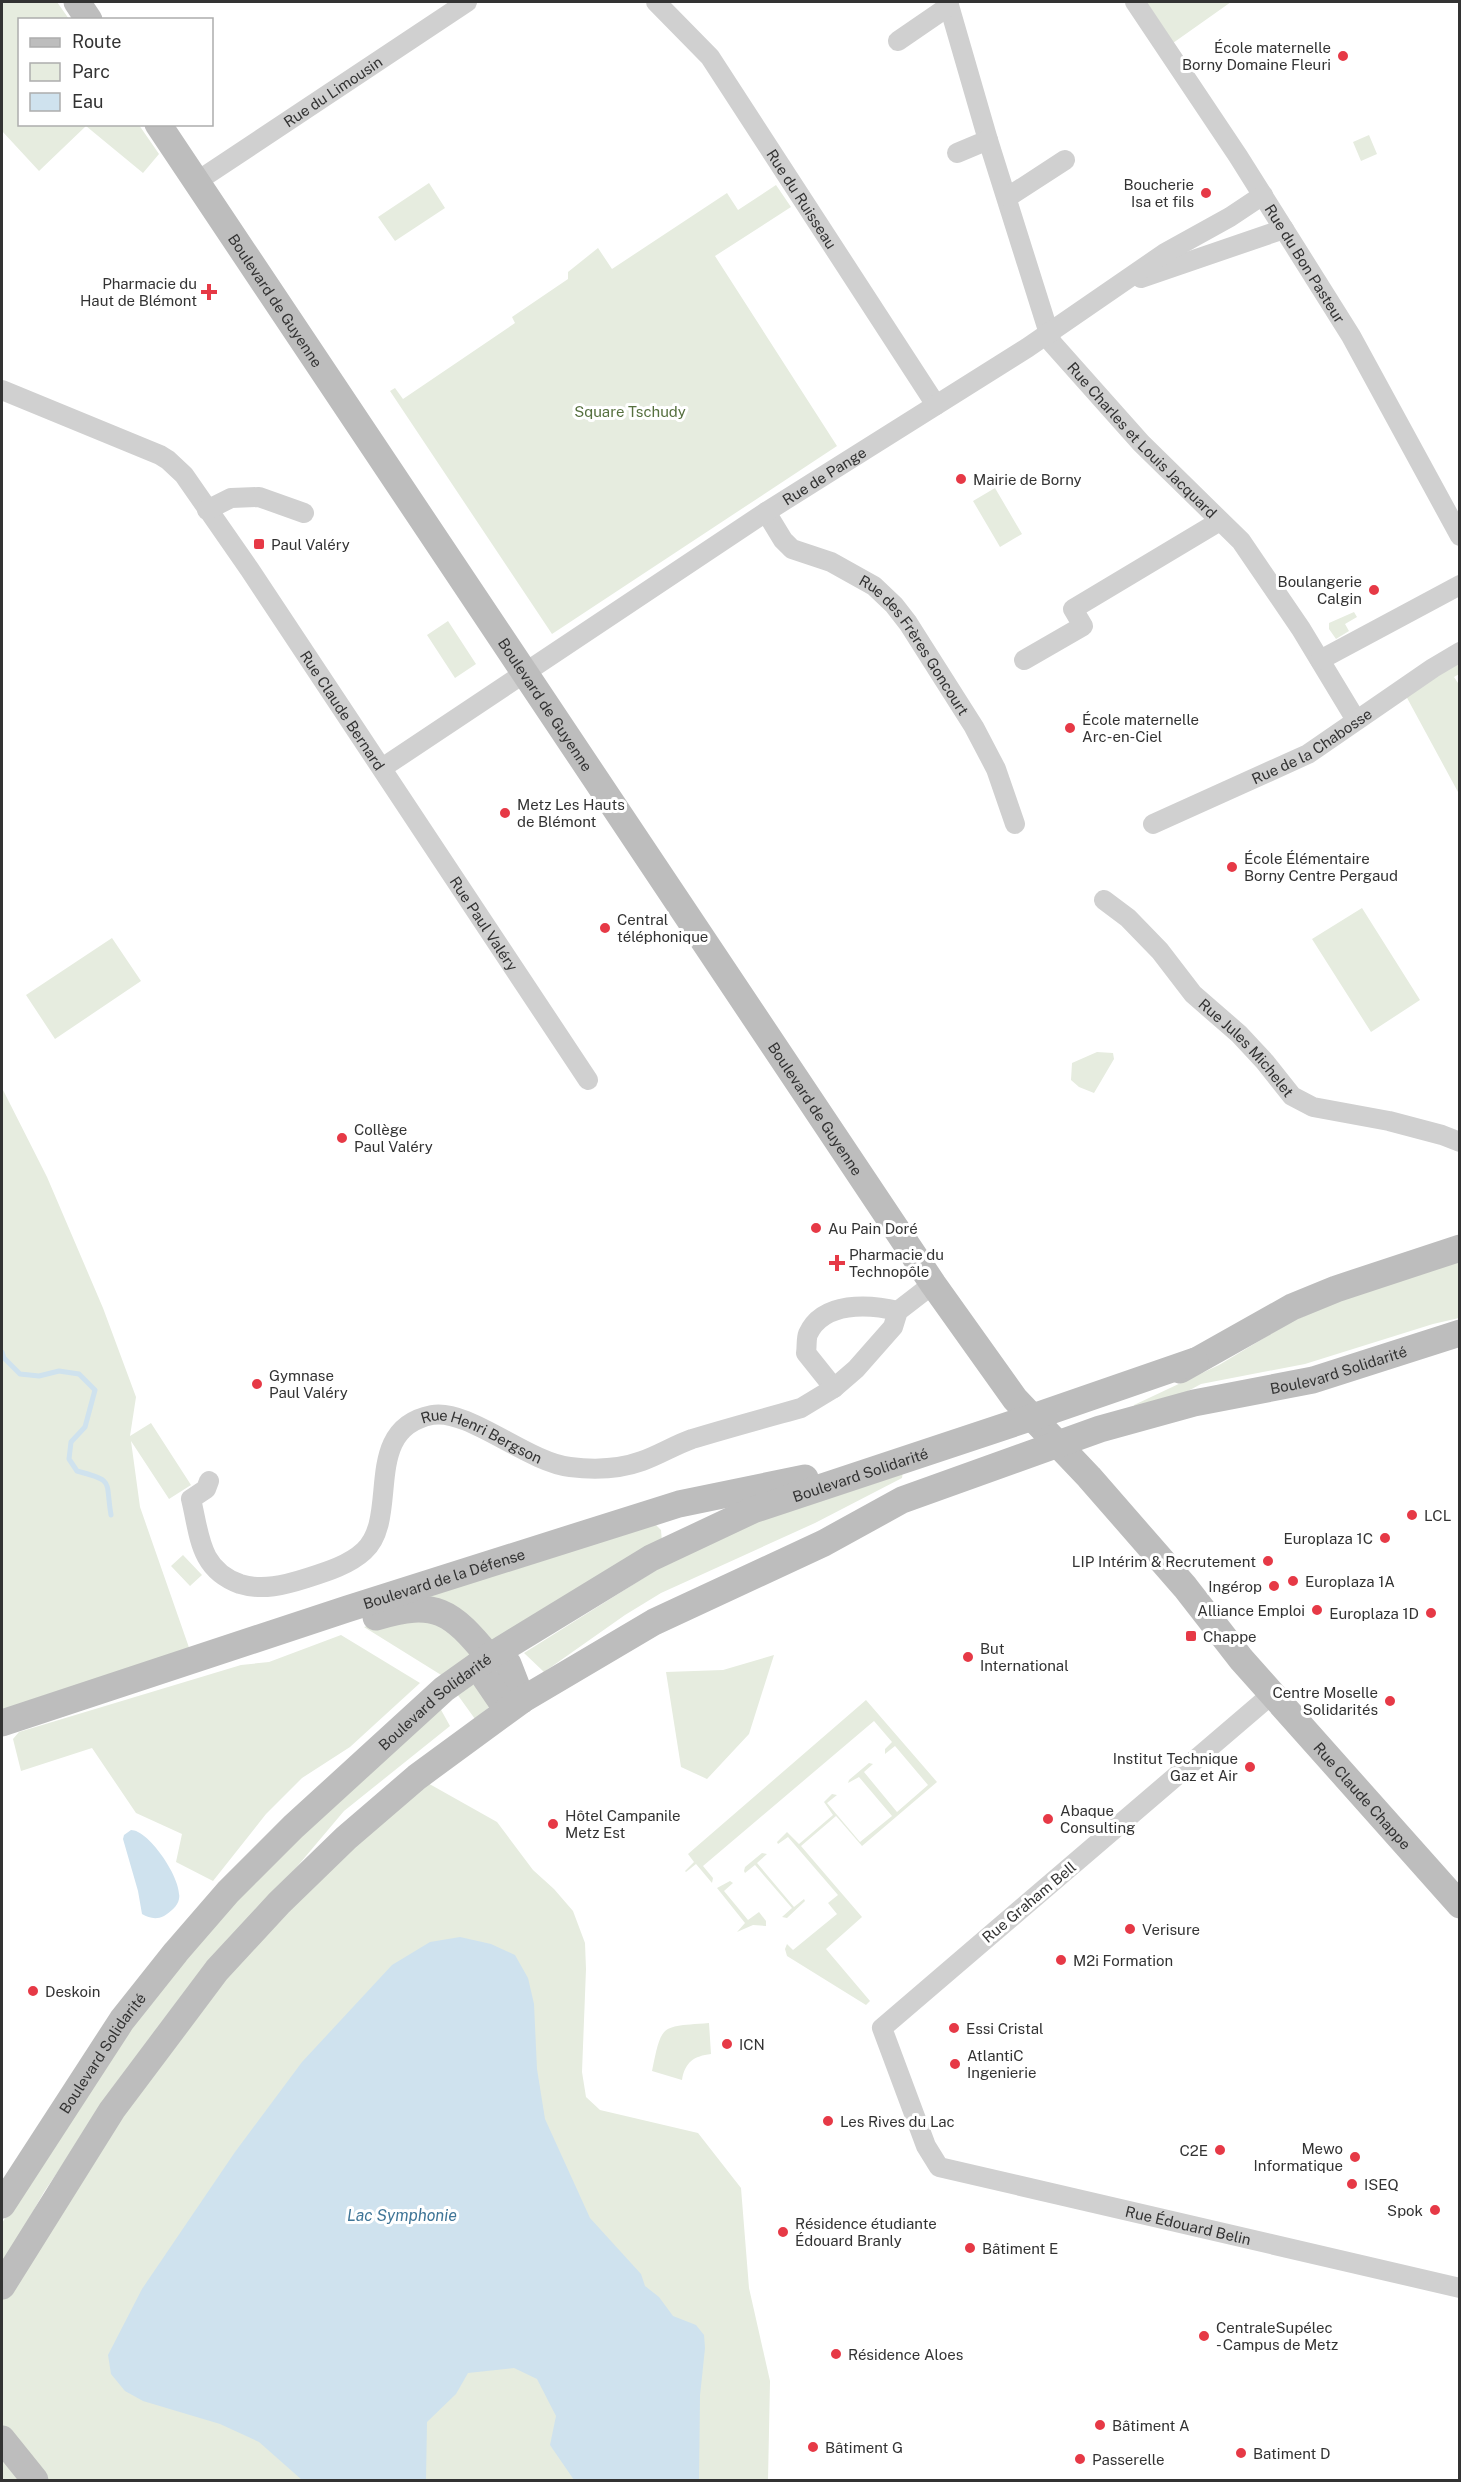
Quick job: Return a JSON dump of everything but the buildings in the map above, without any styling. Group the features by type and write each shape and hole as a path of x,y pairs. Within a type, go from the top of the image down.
{"main road":[{"path":"77,2 88,18"},
{"name":"Boulevard de Guyenne","path":"159,126 933,1284 1038,1433"},
{"name":"Boulevard Solidarité","path":"2,2286 112,2110 218,1970 279,1903 346,1838 417,1777 514,1705 654,1622 824,1543 902,1500 1038,1433 1194,1361 1292,1306 1460,1248"},
{"name":"Boulevard Solidarité","path":"2,2205 122,2020 228,1892 293,1827 444,1689 488,1658 651,1558 753,1510 895,1462 1038,1433 1100,1429 1194,1403 1313,1380 1460,1333"},
{"name":"Rue Claude Chappe","path":"1038,1433 1115,1535 1174,1596 1241,1659 1460,1905"},
{"name":"Boulevard de la Défense","path":"2,1723 234,1646 679,1504 810,1476 895,1462"},
{"path":"234,1646 324,1633 403,1609 426,1608 450,1616 469,1632 488,1658 508,1664 514,1705"},
{"path":"2,2439 35,2481"}],"street":[{"name":"Rue du Limousin","path":"196,182 467,2"},
{"name":"Rue du Ruisseau","path":"656,2 710,57 936,405"},
{"name":"Rue du Bon Pasteur","path":"1136,2 1263,195 1351,336 1460,536"},
{"name":"Rue Charles et Louis Jacquard","path":"898,40 949,4 988,140 1008,197 1048,333 1057,350 1141,443 1241,541 1320,660 1356,720"},
{"path":"957,153 988,140"},
{"path":"1008,197 1065,160"},
{"name":"Rue de Pange","path":"525,673 766,512 1125,284 1165,254 1230,217 1263,195"},
{"name":"Rue de Pange","path":"1125,284 1284,229"},
{"name":"Rue Claude Bernard","path":"2,390 168,460 184,475 382,768 525,673"},
{"path":"207,510 231,498 259,497 304,513"},
{"name":"Rue des Frères Goncourt","path":"766,512 783,540 792,549 840,567 874,586 894,605 908,623 974,727 996,769 1015,824"},
{"path":"1024,660 1083,626 1073,609 1220,521"},
{"path":"1320,660 1460,585"},
{"name":"Rue de la Chabosse","path":"1153,824 1308,754 1460,652"},
{"name":"Rue Paul Valéry","path":"382,768 588,1080"},
{"name":"Rue Jules Michelet","path":"1104,900 1128,918 1160,951 1193,994 1239,1034 1292,1096 1313,1107 1389,1121 1460,1142"},
{"name":"Rue Henri Bergson","path":"209,1481 206,1489 191,1499 200,1542 213,1567 229,1580 248,1586 286,1584 322,1574 365,1551 381,1517 383,1477 389,1453 398,1437 420,1419 444,1414 458,1416 529,1454 551,1463 581,1468 604,1468 643,1461 689,1440 801,1408 834,1388 856,1369 893,1327 898,1311 933,1284"},
{"path":"834,1388 806,1353 808,1335 822,1317 841,1309 876,1306 898,1311"},
{"name":"Rue Graham Bell","path":"926,2146 882,2028 1272,1694"},
{"name":"Rue Édouard Belin","path":"926,2146 939,2167 1460,2288"}],"green space":[{"path":"2,2 57,2 68,18 18,18 18,126 86,126 39,171 2,131"},
{"path":"1146,2 1231,2 1173,43"},
{"path":"86,126 140,126 159,154 143,173"},
{"path":"1369,135 1377,154 1361,161 1353,142"},
{"path":"429,183 445,208 395,241 378,217"},
{"name":"Square Tschudy","path":"776,185 791,207 715,256 837,446 552,634 390,391 395,388 403,399 515,323 512,317 568,279 568,272 598,248 612,269 727,193 738,210"},
{"path":"995,488 1022,534 1000,547 973,501"},
{"path":"1354,612 1357,617 1345,624 1349,631 1336,639 1329,629 1329,623"},
{"path":"448,621 476,664 455,678 427,635"},
{"path":"1459,662 1459,674 1454,677 1460,686 1458,792 1406,696"},
{"path":"1362,908 1420,1000 1371,1032 1312,939"},
{"path":"112,938 141,981 55,1039 26,995"},
{"path":"1097,1052 1113,1053 1114,1059 1094,1093 1079,1087 1071,1080 1072,1063"},
{"path":"2,1088 47,1177 103,1308 136,1397 130,1436 151,1423 191,1485 169,1499 131,1441 140,1507 193,1659 2,1723"},
{"path":"1459,1258 1459,1318 1305,1364 1201,1384 1175,1398 1135,1409 1134,1405 1219,1365 1291,1322 1340,1300"},
{"path":"903,1471 902,1478 815,1523 661,1593 625,1615 544,1672 524,1653 669,1562 757,1520"},
{"path":"656,1525 661,1530 662,1542 493,1643 429,1603 428,1588"},
{"path":"183,1555 202,1575 190,1586 171,1566"},
{"path":"393,1618 447,1625 472,1656 446,1678 364,1627"},
{"path":"341,1635 420,1683 350,1747 302,1778 266,1814 213,1881 176,1862 182,1834 136,1813 92,1748 21,1771 13,1739 19,1732 241,1665 269,1662"},
{"path":"774,1655 749,1734 707,1779 681,1767 666,1672 723,1670"},
{"path":"471,1685 477,1685 494,1703 475,1719 457,1694"},
{"path":"866,1700 937,1782 862,1846 836,1816 801,1846 862,1917 826,1949 870,2001 866,2005 787,1956 785,1949 787,1944 793,1950 837,1914 828,1903 838,1895 788,1837 778,1844 777,1842 787,1832 799,1844 833,1815 824,1802 832,1794 837,1795 827,1803 860,1842 892,1816 859,1777 848,1783 869,1763 873,1764 864,1772 897,1812 928,1785 895,1746 885,1754 885,1749 892,1742 874,1721 703,1866 713,1878 712,1883 696,1864 685,1871 694,1862 688,1854"},
{"path":"440,1708 450,1726 344,1811 132,2062 44,2192 2,2266 2,2223 116,2047 199,1938 281,1855"},
{"path":"417,1777 497,1822 533,1870 573,1911 585,1943 582,2072 586,2097 600,2110 698,2133 741,2188 749,2288 770,2381 768,2480 2,2480 2,2286 148,2059"},
{"path":"762,1853 767,1854 757,1863 794,1907 804,1899 805,1901 787,1918 782,1917 792,1908 755,1865 745,1873 744,1871 745,1867"},
{"path":"730,1881 733,1883 724,1891 748,1920 759,1912 766,1921 766,1926 753,1925 737,1932 745,1923 717,1888"},
{"path":"709,2023 711,2054 691,2061 685,2069 682,2080 652,2071 658,2044 666,2030 681,2025"}],"water":[{"path":"131,1830 147,1838 163,1857 176,1880 179,1891 178,1902 164,1916 153,1918 142,1914 123,1839 124,1835"},
{"name":"Lac Symphonie","path":"460,1937 491,1944 515,1955 528,1978 534,2004 537,2069 545,2119 590,2218 641,2274 645,2286 659,2297 673,2316 696,2325 704,2335 705,2348 700,2396 699,2480 574,2480 550,2445 556,2416 537,2379 514,2368 468,2373 456,2394 427,2422 426,2480 302,2480 259,2442 220,2424 143,2401 125,2391 111,2374 108,2355 142,2289 235,2152 302,2062 392,1965 430,1942"}],"waterway":[{"path":"2,1352 4,1358 20,1374 39,1376 59,1371 79,1374 95,1390 85,1427 71,1442 69,1459 77,1471 103,1480 108,1488 111,1515"}],"place":[{"name":"École maternelle Borny Domaine Fleuri","path":"1343,56"},
{"name":"Boucherie Isa et fils","path":"1206,193"},
{"name":"Pharmacie du Haut de Blémont","path":"209,292"},
{"name":"Mairie de Borny","path":"961,479"},
{"name":"Paul Valéry","path":"259,544"},
{"name":"Boulangerie Calgin","path":"1374,590"},
{"name":"École maternelle Arc-en-Ciel","path":"1070,728"},
{"name":"Metz Les Hauts de Blémont","path":"505,813"},
{"name":"École Élémentaire Borny Centre Pergaud","path":"1232,867"},
{"name":"Central téléphonique","path":"605,928"},
{"name":"Collège Paul Valéry","path":"342,1138"},
{"name":"Au Pain Doré","path":"816,1228"},
{"name":"Pharmacie du Technopôle","path":"837,1263"},
{"name":"Gymnase Paul Valéry","path":"257,1384"},
{"name":"LCL","path":"1412,1515"},
{"name":"Europlaza 1C","path":"1385,1538"},
{"name":"LIP Intérim & Recrutement","path":"1268,1561"},
{"name":"Europlaza 1A","path":"1293,1581"},
{"name":"Ingérop","path":"1274,1586"},
{"name":"Alliance Emploi","path":"1317,1610"},
{"name":"Europlaza 1D","path":"1431,1613"},
{"name":"Chappe","path":"1191,1636"},
{"name":"But International","path":"968,1657"},
{"name":"Centre Moselle Solidarités","path":"1390,1701"},
{"name":"Institut Technique Gaz et Air","path":"1250,1767"},
{"name":"Abaque Consulting","path":"1048,1819"},
{"name":"Hôtel Campanile Metz Est","path":"553,1824"},
{"name":"Verisure","path":"1130,1929"},
{"name":"M2i Formation","path":"1061,1960"},
{"name":"Deskoin","path":"33,1991"},
{"name":"Essi Cristal","path":"954,2028"},
{"name":"ICN","path":"727,2044"},
{"name":"AtlantiC Ingenierie","path":"955,2064"},
{"name":"Les Rives du Lac","path":"828,2121"},
{"name":"C2E","path":"1220,2150"},
{"name":"Mewo Informatique","path":"1355,2157"},
{"name":"ISEQ","path":"1352,2184"},
{"name":"Spok","path":"1435,2210"},
{"name":"Résidence étudiante Édouard Branly","path":"783,2232"},
{"name":"Bâtiment E","path":"970,2248"},
{"name":"CentraleSupélec - Campus de Metz","path":"1204,2336"},
{"name":"Résidence Aloes","path":"836,2354"},
{"name":"Bâtiment A","path":"1100,2425"},
{"name":"Bâtiment G","path":"813,2447"},
{"name":"Batiment D","path":"1241,2453"},
{"name":"Passerelle","path":"1080,2459"}]}
